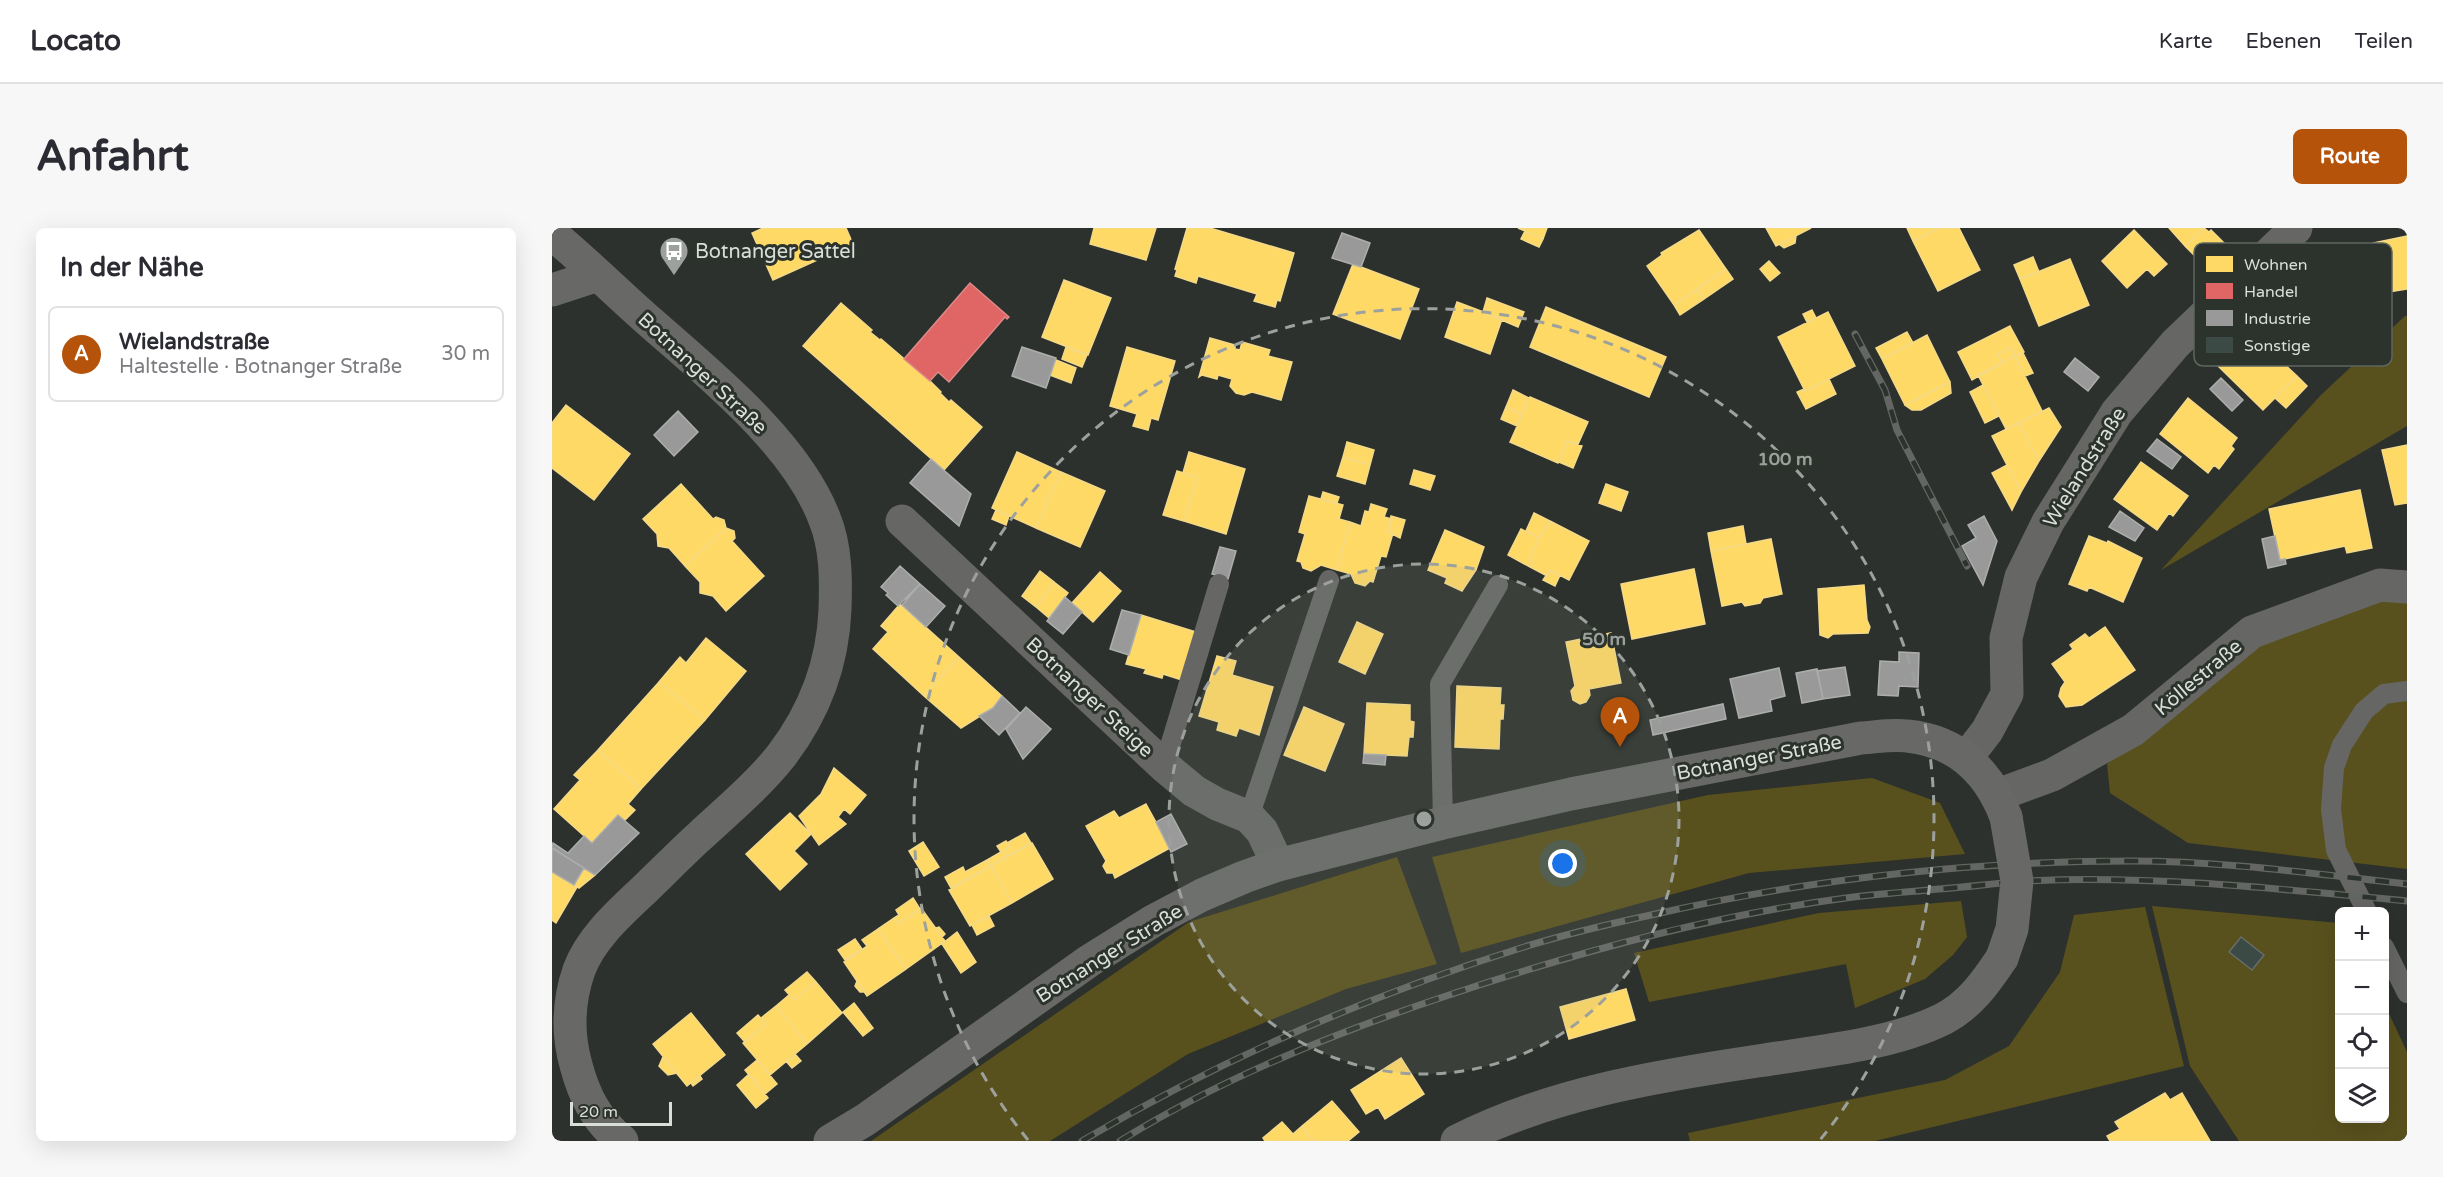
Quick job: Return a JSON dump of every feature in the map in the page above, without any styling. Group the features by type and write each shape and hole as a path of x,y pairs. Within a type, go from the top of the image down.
{"main road":[{"name":"Botnanger Straße","path":"552,234 756,420 803,476 825,520 833,551 836,592 831,652 824,678 811,709 780,756 740,799 618,915 598,938 580,968 570,1008 570,1046 581,1083 593,1111 622,1141"},
{"path":"552,290 598,275"},
{"name":"Botnanger Straße","path":"830,1141 866,1120 1089,961 1153,921 1202,895 1278,865 1443,823 1571,794 1860,738 1907,736 1938,743 1967,757 2002,806 2017,881 2012,929 2002,958 1978,994 1944,1019 1900,1035 1834,1049 1682,1072 1615,1088 1529,1110 1457,1141"}],"street":[{"name":"Wielandstraße","path":"2280,243 2296,228"},
{"name":"Wielandstraße","path":"1967,757 1987,731 2007,694 2006,638 2021,577 2048,522 2124,403 2175,344 2194,326"},
{"name":"Botnanger Steige","path":"902,521 1164,766 1194,791 1249,817 1262,831 1278,865"},
{"name":"Köllestraße","path":"2002,806 2133,730 2252,632 2380,585 2407,586"}],"lane":[{"path":"1249,817 1329,580"},
{"path":"1164,766 1219,584"},
{"path":"1443,823 1440,684 1498,585"},
{"path":"2364,907 2336,850 2331,809 2334,768 2342,744 2364,711 2384,694 2407,691"},
{"path":"2389,955 2407,993"}],"shaded area":[{"path":"2407,316 2407,426 2161,570 2320,396 2352,366 2392,366 2392,328"},
{"path":"2383,592 2407,595 2407,869 2188,843 2110,793 2107,764 2253,641"},
{"path":"1872,778 1940,803 1965,854 1749,873 1461,953 1432,857 1708,795"},
{"path":"1397,857 1437,964 1346,989 1188,1054 1050,1141 871,1141 1189,922"},
{"path":"1961,901 1967,937 1953,955 1925,979 1855,1008 1846,964 1649,1002 1634,953 1819,913"},
{"path":"2152,906 2335,923 2335,1123 2389,1123 2389,1014 2407,1052 2407,1141 2239,1141 2190,1066"},
{"path":"2145,907 2184,1066 1875,1141 1690,1141 1688,1133 1945,1080 2009,1046 2060,972 2074,915"}],"building: Wohnen":[{"path":"763,228 846,228 853,244 773,280 752,233"},
{"path":"1094,228 1156,228 1146,260 1090,244"},
{"path":"1187,228 1210,228 1294,253 1280,301 1277,300 1275,307 1254,301 1257,294 1198,276 1196,283 1175,276"},
{"path":"1518,228 1547,228 1543,239"},
{"path":"1766,228 1811,228 1776,246"},
{"path":"1907,228 1939,228 1913,241"},
{"path":"1939,228 1959,228 1980,270 1938,291 1913,241"},
{"path":"2169,228 2204,228 2185,246"},
{"path":"2204,228 2209,232 2211,230 2224,243 2194,243 2194,255 2185,246"},
{"path":"1699,230 1726,269 1674,305 1647,266 1662,255 1661,253"},
{"path":"2134,230 2167,264 2154,276 2147,269 2127,288 2102,261"},
{"path":"1525,231 1543,239 1539,247 1521,239"},
{"path":"1796,236 1795,243 1784,248 1779,244"},
{"path":"2407,236 2407,289 2392,292 2392,243 2373,243"},
{"path":"2033,257 2039,272 2020,279 2014,265"},
{"path":"2070,259 2089,305 2039,326 2020,279"},
{"path":"1769,261 1780,273 1770,281 1760,269"},
{"path":"1353,264 1419,289 1400,339 1333,314"},
{"path":"1726,269 1733,279 1704,299 1697,289"},
{"path":"1064,280 1111,298 1088,355 1042,337"},
{"path":"1697,289 1704,299 1680,315 1674,305"},
{"path":"1487,298 1524,312 1518,327 1483,312"},
{"path":"1457,302 1502,319 1490,354 1445,337"},
{"path":"841,303 872,330 870,332 930,381 949,402 951,400 982,427 944,470 803,346"},
{"path":"1546,307 1666,357 1649,397 1530,347"},
{"path":"1812,310 1816,318 1807,322 1803,314"},
{"path":"1828,312 1855,366 1805,391 1778,337"},
{"path":"2010,326 2024,352 2015,356 2011,347 1998,354 2002,363 1972,380 1958,352"},
{"path":"1907,332 1913,343 1882,359 1876,348"},
{"path":"1927,335 1950,382 1905,405 1882,359"},
{"path":"1210,338 1235,345 1235,349 1240,350 1242,342 1270,350 1268,356 1292,362 1281,400 1252,392 1244,395 1236,393 1230,386 1232,379 1218,375 1217,379 1202,375 1199,377"},
{"path":"1066,347 1087,355 1082,367 1062,359"},
{"path":"1127,347 1175,361 1158,420 1151,418 1148,430 1133,426 1137,414 1110,406"},
{"path":"2011,347 2015,356 2002,363 1998,354"},
{"path":"2023,353 2033,373 2025,376 2015,356"},
{"path":"2015,356 2042,411 2006,429 1978,375"},
{"path":"1056,360 1076,368 1071,383 1050,375"},
{"path":"2218,366 2286,366 2297,376 2263,410"},
{"path":"2297,376 2307,386 2286,408 2275,398"},
{"path":"1829,379 1836,394 1806,409 1797,392 1804,389 1805,391"},
{"path":"1950,382 1951,393 1921,410 1912,410 1905,405"},
{"path":"1983,385 1999,416 1985,423 1970,392"},
{"path":"1513,390 1529,398 1522,414 1506,407"},
{"path":"1530,397 1588,422 1578,444 1567,441 1558,463 1510,442"},
{"path":"2188,398 2237,438 2231,446 2234,449 2219,469 2214,465 2208,473 2160,434"},
{"path":"566,405 630,454 594,500 552,468 552,423"},
{"path":"1506,407 1522,414 1517,426 1501,419"},
{"path":"2049,408 2061,427 2039,461 2019,423"},
{"path":"2019,423 2039,461 2021,492 1992,436"},
{"path":"1567,441 1582,446 1573,468 1559,462"},
{"path":"1347,442 1374,450 1370,465 1343,457"},
{"path":"2407,445 2407,503 2395,505 2382,450"},
{"path":"1017,452 1061,472 1036,528 992,508"},
{"path":"1189,452 1245,469 1226,534 1184,521 1197,477 1183,473"},
{"path":"1343,457 1370,465 1365,484 1337,476"},
{"path":"2141,462 2188,496 2173,516 2169,513 2157,530 2114,499"},
{"path":"2007,465 2021,492 2012,510 1992,473"},
{"path":"1414,470 1435,476 1430,490 1410,484"},
{"path":"1177,471 1197,477 1184,521 1163,515"},
{"path":"1061,472 1105,491 1080,547 1036,528"},
{"path":"681,484 713,519 716,517 724,520 726,528 685,566 669,548 658,546 657,534 643,519"},
{"path":"1606,484 1628,492 1621,511 1599,503"},
{"path":"2360,490 2372,548 2347,553 2345,546 2280,560 2269,509"},
{"path":"1323,492 1339,497 1337,503 1321,499"},
{"path":"1309,496 1343,505 1339,519 1350,522 1337,570 1321,565 1311,571 1303,568 1301,562 1297,561 1305,534 1299,532"},
{"path":"1371,504 1387,509 1384,517 1392,519 1388,532 1393,533 1386,557 1381,556 1373,582 1370,581 1365,586 1355,583 1351,574 1337,570 1350,522 1361,526 1365,511 1369,512"},
{"path":"996,510 1009,516 1006,525 992,519"},
{"path":"1534,513 1550,521 1539,538 1526,531"},
{"path":"1391,516 1405,520 1400,538 1388,532"},
{"path":"1550,521 1589,541 1569,580 1550,570 1547,576 1530,567 1533,561 1530,559 1539,538"},
{"path":"1743,526 1746,544 1711,551 1708,533"},
{"path":"726,528 734,531 735,538 732,541 764,576 726,611 713,596 700,593 700,582 685,566"},
{"path":"1521,529 1539,538 1530,559 1533,561 1530,567 1508,555"},
{"path":"1445,530 1484,547 1476,570 1462,591 1445,583 1447,578 1428,570"},
{"path":"2089,536 2107,543 2108,541 2142,558 2123,602 2089,587 2087,591 2069,584"},
{"path":"1771,539 1782,594 1763,598 1760,603 1745,606 1742,602 1722,606 1711,551"},
{"path":"1694,569 1705,624 1632,639 1621,584"},
{"path":"1550,570 1560,575 1555,586 1543,580"},
{"path":"1040,571 1054,582 1036,607 1022,596"},
{"path":"1100,572 1121,591 1093,622 1072,603"},
{"path":"1054,582 1068,593 1049,618 1036,607"},
{"path":"1864,585 1867,620 1870,627 1868,633 1833,634 1828,638 1820,635 1818,589"},
{"path":"900,604 959,657 924,696 873,649 888,632 881,626"},
{"path":"1141,615 1196,632 1182,680 1163,674 1162,678 1144,673 1146,669 1126,664"},
{"path":"1357,622 1383,634 1365,674 1339,662"},
{"path":"2105,627 2135,670 2082,705 2066,707 2059,696 2065,682 2052,664 2073,649 2070,645 2085,634 2089,638"},
{"path":"1611,633 1621,683 1589,689 1590,695 1586,702 1580,704 1573,700 1571,691 1575,686 1566,642"},
{"path":"706,638 746,671 705,720 659,682 680,657 686,663"},
{"path":"1217,656 1236,661 1232,675 1273,687 1259,735 1239,728 1236,736 1217,730 1219,722 1199,716"},
{"path":"959,657 1002,696 993,708 961,728 924,696"},
{"path":"659,682 705,720 641,789 598,750"},
{"path":"1457,686 1501,688 1500,705 1504,705 1503,719 1500,719 1499,749 1455,747"},
{"path":"1367,703 1410,705 1410,721 1414,722 1413,737 1409,737 1407,756 1364,754"},
{"path":"1304,707 1344,724 1325,771 1284,755"},
{"path":"598,750 641,789 628,804 635,810 624,821 618,815 592,843 554,809 580,780 574,775"},
{"path":"834,768 866,795 850,814 844,809 838,817 846,824 819,845 799,816 821,794"},
{"path":"1146,804 1170,848 1115,878 1113,873 1107,873 1103,866 1106,861 1086,826 1114,811 1119,818"},
{"path":"790,813 811,834 794,851 807,864 780,890 746,854"},
{"path":"1025,833 1031,843 1007,856 1004,850 1010,847 1007,843"},
{"path":"1006,841 1010,847 1004,850 1007,856 991,866 987,860 1001,852 997,846"},
{"path":"923,842 939,867 924,876 909,851"},
{"path":"1032,843 1053,879 1012,903 991,866"},
{"path":"987,860 991,866 951,888 945,877 963,867 965,872"},
{"path":"991,866 1012,903 970,926 949,890"},
{"path":"584,868 595,875 579,888 574,885"},
{"path":"552,872 577,887 556,923 552,920"},
{"path":"913,898 920,909 898,924 894,918 899,915 896,910"},
{"path":"921,908 945,941 906,969 878,929 894,918 898,924"},
{"path":"989,916 994,926 977,935 972,925"},
{"path":"939,927 945,934 942,937 936,928"},
{"path":"878,929 906,969 867,996 844,962 867,946 862,940"},
{"path":"957,932 976,962 961,973 942,944"},
{"path":"855,939 862,949 845,960 838,950"},
{"path":"807,972 816,982 794,1000 785,990"},
{"path":"857,981 865,992 860,992 855,986"},
{"path":"816,982 842,1013 807,1044 776,1006 789,995 794,1000"},
{"path":"1626,989 1635,1020 1569,1039 1560,1007"},
{"path":"854,1003 873,1028 863,1036 843,1012"},
{"path":"776,1006 807,1044 770,1075 743,1043 766,1024 761,1018"},
{"path":"691,1013 725,1055 687,1086 653,1044"},
{"path":"758,1015 766,1024 745,1042 737,1033"},
{"path":"795,1054 801,1061 792,1068 786,1061"},
{"path":"663,1057 677,1073 668,1075 659,1066"},
{"path":"1401,1058 1424,1094 1385,1119 1378,1107 1366,1114 1351,1090"},
{"path":"757,1060 777,1084 765,1094 745,1070"},
{"path":"749,1074 768,1098 756,1108 737,1085"},
{"path":"700,1076 702,1079 693,1086 691,1083"},
{"path":"2165,1093 2170,1100 2182,1093 2210,1141 2110,1141 2107,1136 2120,1129 2115,1122"},
{"path":"1332,1101 1359,1132 1348,1141 1314,1141 1302,1126"},
{"path":"1282,1122 1293,1134 1302,1126 1314,1141 1265,1141 1263,1138"}],"building: Handel":[{"path":"970,283 1009,317 1007,319 1005,317 949,382 938,372 930,381 904,359"}],"building: Industrie":[{"path":"1342,233 1370,243 1361,267 1332,258"},
{"path":"1022,347 1056,358 1046,388 1012,376"},
{"path":"2075,358 2099,377 2088,391 2064,372"},
{"path":"2221,378 2243,400 2232,411 2210,389"},
{"path":"678,411 698,432 674,456 654,435"},
{"path":"2157,439 2181,457 2172,469 2147,451"},
{"path":"931,459 971,494 959,526 910,483"},
{"path":"2120,511 2144,528 2135,541 2109,527"},
{"path":"1984,516 1997,541 1983,585 1962,546 1976,538 1968,525"},
{"path":"2275,536 2280,560 2285,559 2286,564 2268,568 2262,539"},
{"path":"1220,547 1236,551 1228,579 1212,574"},
{"path":"900,566 920,584 898,606 881,587"},
{"path":"920,584 945,606 926,627 902,605"},
{"path":"1065,597 1082,612 1063,634 1047,621"},
{"path":"1122,610 1141,615 1129,655 1110,649"},
{"path":"1899,652 1919,653 1918,687 1899,686 1898,696 1878,695 1880,661 1899,662"},
{"path":"1845,667 1850,695 1823,699 1817,671"},
{"path":"1779,668 1785,696 1770,700 1772,711 1739,718 1730,679"},
{"path":"1817,669 1823,699 1802,703 1796,673"},
{"path":"1002,696 1020,713 999,735 979,716 993,708"},
{"path":"1723,704 1726,719 1653,735 1650,720"},
{"path":"1026,707 1051,729 1023,759 1006,729"},
{"path":"1364,754 1386,755 1385,765 1363,763"},
{"path":"1171,814 1187,844 1171,852 1156,822"},
{"path":"618,815 639,833 595,875 552,848 553,843 568,853 584,836 592,843"},
{"path":"552,848 584,868 574,885 552,872"}],"building: Sonstige":[{"path":"2241,937 2264,955 2252,970 2229,952"}],"railway":[{"path":"1855,334 1885,390 1897,430 1967,566"},
{"path":"1082,1141 1242,1056 1297,1031 1410,986 1556,938 1710,902 1890,874 2010,864 2071,862 2200,863 2407,884"},
{"path":"1120,1141 1235,1079 1314,1044 1396,1013 1487,982 1588,952 1742,915 1869,895 2026,881 2122,880 2217,884 2407,901"}],"place":[{"name":"Botnanger Sattel","path":"674,276"},
{"name":"Wielandstraße","path":"1620,747"}]}
